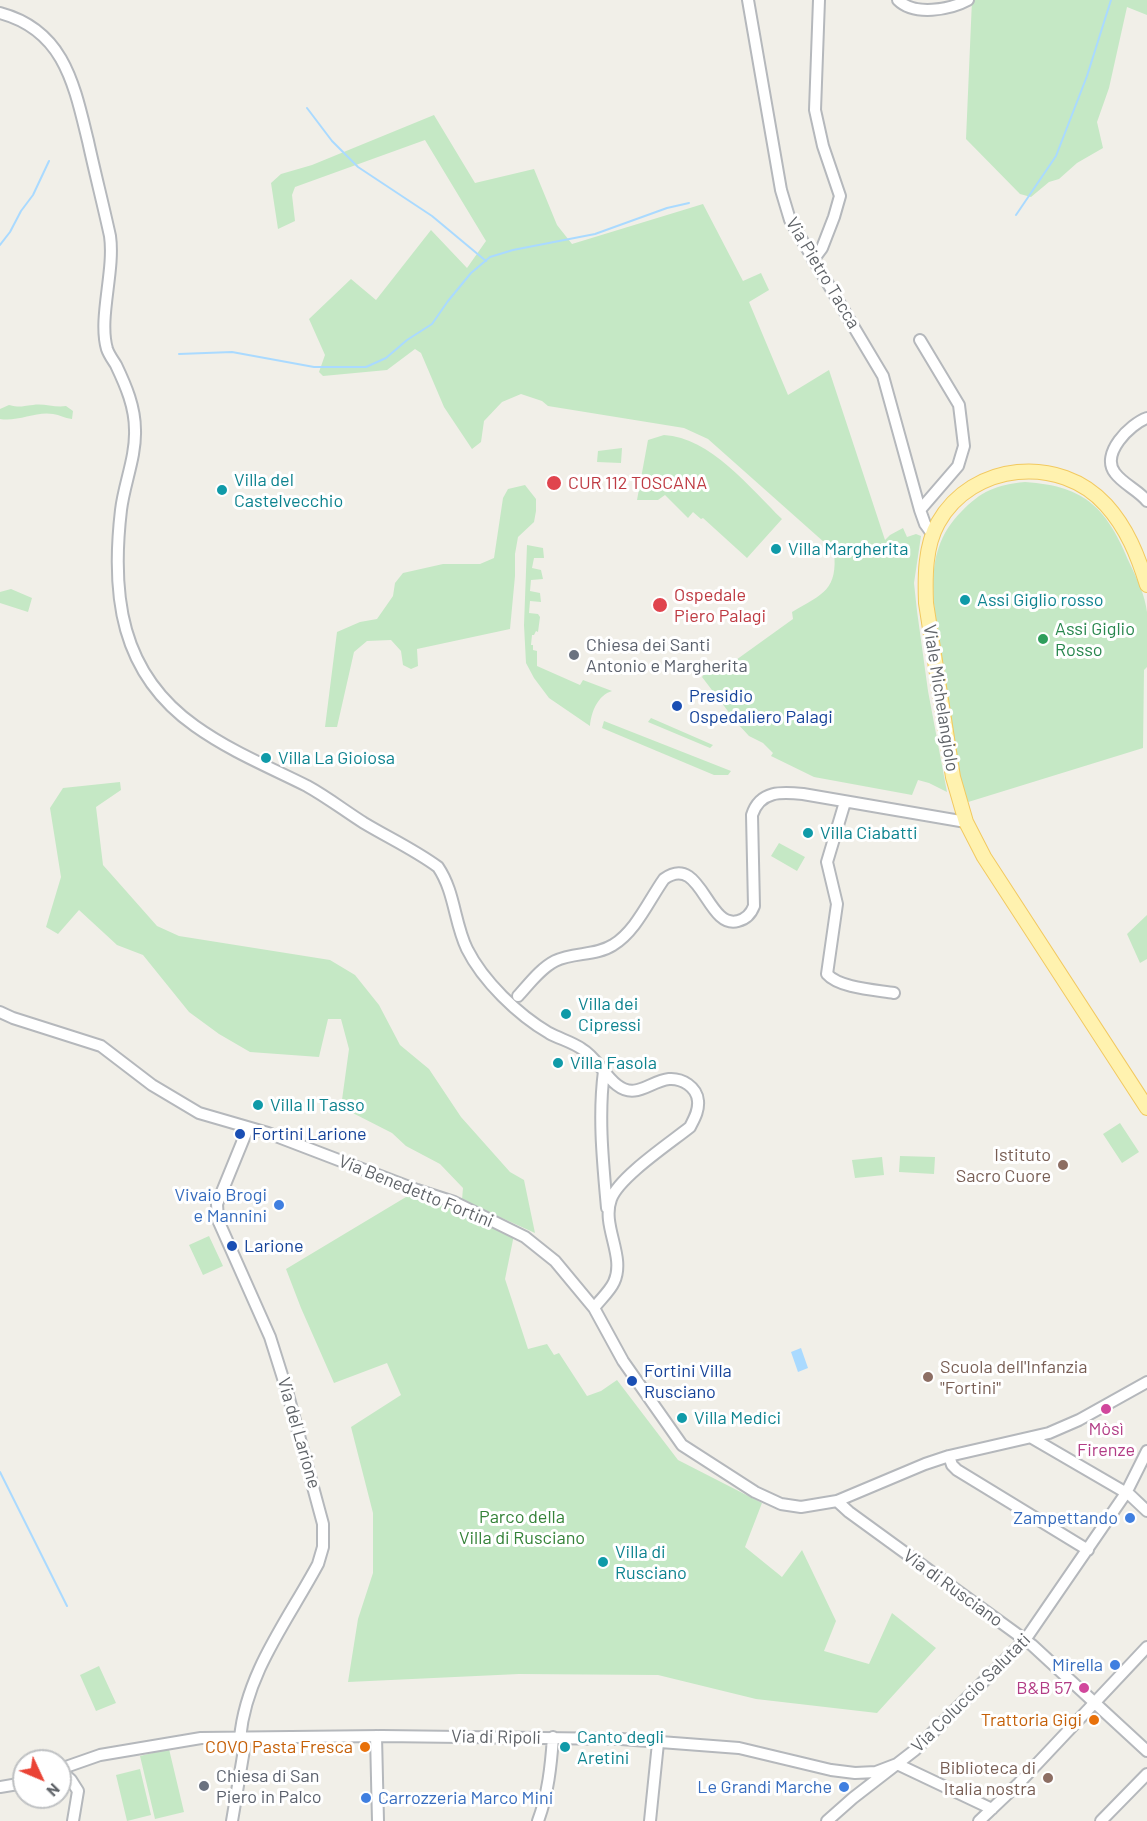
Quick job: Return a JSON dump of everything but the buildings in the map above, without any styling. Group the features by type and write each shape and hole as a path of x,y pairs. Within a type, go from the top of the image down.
{"main road":[{"name":"Viale Michelangiolo","path":"1147,585 1133,545 1106,504 1084,487 1060,476 1031,471 1014,472 984,480 969,489 952,504 942,517 933,535 928,563 926,603 953,777 966,822 984,857 1147,1108"}],"street":[{"name":"Via Pietro Tacca","path":"748,0 781,190 790,220 883,376 920,510 925,524 933,535"},
{"path":"813,260 822,248 840,196 823,146 815,110 819,0"},
{"path":"898,0 912,8 932,11 968,0"},
{"path":"0,13 15,17 41,32 58,52 68,69 77,94 110,236 112,260 106,313 107,349 131,400 136,432 121,510 119,565 122,619 135,656 150,682 194,726 234,751 318,793 438,867 447,880 467,948 478,967 523,1016 550,1034 583,1049 617,1085 631,1091 643,1090 667,1079 680,1080 692,1087 699,1100 690,1127 621,1182 611,1198 608,1214"},
{"path":"920,340 959,405 964,446 958,466 920,510"},
{"path":"1147,418 1138,423 1120,440 1113,451 1111,461 1115,473 1147,501"},
{"path":"518,996 547,966 555,961 602,950 618,942 628,932 669,875 677,873 693,880 724,920 733,922 746,918 754,906 751,824 754,808 772,793 781,792 966,822"},
{"path":"845,802 827,862 837,904 827,974 831,979 840,983 894,993"},
{"name":"Via Benedetto Fortini","path":"0,1012 101,1046 152,1085 199,1113 268,1133 454,1202 525,1237 555,1261 594,1308 623,1361 682,1445 774,1502 801,1507 837,1501 924,1464 949,1456 1032,1438 1079,1420 1147,1382"},
{"path":"594,1308 614,1283 617,1270 608,1214 602,1150 604,1071"},
{"name":"Via del Larione","path":"232,1821 243,1738 243,1713 252,1684 319,1560 324,1536 317,1496 279,1363 270,1337 218,1220 217,1204 248,1128"},
{"path":"1032,1438 1126,1493 1147,1511"},
{"name":"Via Coluccio Salutati","path":"827,1821 915,1750 1025,1640 1126,1493 1147,1451"},
{"path":"949,1456 952,1466 957,1470 1088,1550"},
{"name":"Via di Rusciano","path":"837,1501 1025,1640 1147,1751"},
{"path":"979,1821 1019,1783 1147,1647"},
{"path":"376,1736 378,1821"},
{"name":"Via di Ripoli","path":"72,1765 100,1755 201,1738 376,1736 553,1737 739,1748 848,1773 876,1772 897,1764"},
{"path":"538,1821 548,1785 553,1737"},
{"path":"650,1821 658,1743"},
{"path":"897,1764 992,1809"},
{"path":"1101,1821 1147,1774"},
{"path":"72,1782 78,1791 73,1821"}],"green space":[{"path":"972,0 1147,0 1147,15 1127,7 1109,88 1097,122 1103,148 1077,163 1059,179 1049,182 1031,197 1020,194 966,139"},
{"path":"434,115 475,183 534,169 557,225 572,244 703,204 743,281 761,273 769,290 749,302 788,395 829,370 885,540 903,528 907,537 916,534 921,536 914,583 928,691 947,792 918,780 912,795 814,777 771,756 773,753 763,743 749,736 737,723 702,677 712,664 729,665 793,619 792,612 820,595 831,583 835,564 834,551 708,439 684,428 548,406 542,401 521,394 502,402 484,421 481,442 472,449 444,407 421,353 415,349 387,370 323,376 319,372 325,355 309,319 351,279 376,300 431,230 467,268 486,241 425,140 295,187 292,195 295,221 278,229 271,183 281,174 312,165"},
{"path":"9,405 19,407 66,406 73,411 72,419 47,413 7,420 0,419 0,409"},
{"path":"664,435 681,438 697,445 729,466 782,519 747,558 703,518 701,519 693,512 688,518 665,495 658,500 637,500 648,440"},
{"path":"622,448 621,463 597,462 598,451"},
{"name":"Assi Giglio Rosso","path":"1025,482 1064,489 1092,504 1113,529 1138,581 1147,612 1143,748 965,803 934,605 935,565 939,547 948,529 968,505 990,490"},
{"path":"525,485 536,499 536,511 534,522 518,537 510,629 417,649 418,666 411,669 403,665 401,651 391,640 367,641 354,652 337,727 325,727 337,632 360,622 377,619 393,596 395,583 403,573 443,564 480,564 494,558 503,498 508,489"},
{"path":"527,545 543,548 544,558 534,558 532,568 541,570 543,579 531,580 530,591 540,593 541,602 530,601 529,613 538,614 540,617 538,632 532,635 531,645 533,645 533,650 537,651 537,666 580,685 583,680 612,691 603,696 596,705 590,726 549,698 526,663 524,625"},
{"path":"11,589 32,598 28,612 0,603 0,592"},
{"path":"651,718 713,745 710,748 648,722"},
{"path":"604,721 731,771 728,775 714,775 602,728"},
{"path":"120,782 121,790 96,807 103,865 157,926 179,936 330,960 355,975 379,1005 400,1045 429,1069 461,1117 510,1172 524,1180 535,1233 462,1200 463,1188 440,1164 406,1146 392,1133 341,1107 349,1049 341,1019 328,1019 319,1057 250,1052 219,1034 189,1012 143,955 117,945 79,910 58,934 46,927 61,877 50,808 63,788"},
{"path":"779,843 805,857 797,871 771,856"},
{"path":"1147,915 1147,959 1140,963 1127,934"},
{"path":"1120,1123 1139,1152 1122,1163 1103,1134"},
{"path":"900,1156 935,1157 934,1174 899,1172"},
{"path":"882,1157 884,1175 855,1178 852,1160"},
{"name":"Parco della Villa di Rusciano","path":"411,1194 455,1209 514,1235 505,1279 528,1349 547,1344 554,1355 559,1353 587,1396 601,1391 617,1380 678,1460 762,1503 745,1547 782,1577 802,1550 836,1621 824,1651 869,1664 892,1613 936,1648 877,1713 756,1699 658,1675 519,1674 348,1682 358,1619 373,1573 373,1513 351,1427 401,1395 387,1363 334,1383 286,1269"},
{"path":"209,1236 223,1266 203,1275 189,1245"},
{"path":"99,1666 116,1703 96,1711 80,1675"},
{"path":"169,1749 184,1812 155,1819 140,1756"},
{"path":"140,1769 151,1815 127,1821 116,1775"}],"water":[{"path":"801,1348 808,1368 798,1372 791,1352"}],"waterway":[{"path":"1016,215 1056,156 1087,76 1111,0"},
{"path":"307,108 332,141 358,167 432,216 486,261"},
{"path":"0,245 33,195 49,161"},
{"path":"179,354 232,352 314,367 366,367 386,358 407,340 432,324 471,273 490,257 513,250 595,234 667,208 689,203"},
{"path":"0,1472 67,1606"}],"place":[{"name":"CUR 112 TOSCANA","path":"554,483"},
{"name":"Villa del Castelvecchio","path":"222,490"},
{"name":"Villa Margherita","path":"776,549"},
{"name":"Assi Giglio rosso","path":"965,600"},
{"name":"Ospedale Piero Palagi","path":"660,605"},
{"name":"Assi Giglio Rosso","path":"1043,639"},
{"name":"Chiesa dei Santi Antonio e Margherita","path":"574,655"},
{"name":"Presidio Ospedaliero Palagi","path":"677,706"},
{"name":"Villa La Gioiosa","path":"266,758"},
{"name":"Villa Ciabatti","path":"808,833"},
{"name":"Villa dei Cipressi","path":"566,1014"},
{"name":"Villa Fasola","path":"558,1063"},
{"name":"Villa Il Tasso","path":"258,1105"},
{"name":"Fortini Larione","path":"240,1134"},
{"name":"Istituto Sacro Cuore","path":"1063,1165"},
{"name":"Vivaio Brogi e Mannini","path":"279,1205"},
{"name":"Larione","path":"232,1246"},
{"name":"Scuola dell'Infanzia \"Fortini\"","path":"928,1377"},
{"name":"Fortini Villa Rusciano","path":"632,1381"},
{"name":"Mòsì Firenze","path":"1106,1409"},
{"name":"Villa Medici","path":"682,1418"},
{"name":"Zampettando","path":"1130,1518"},
{"name":"Villa di Rusciano","path":"603,1562"},
{"name":"Mirella","path":"1115,1665"},
{"name":"B&B 57","path":"1084,1688"},
{"name":"Trattoria Gigi","path":"1094,1720"},
{"name":"COVO Pasta Fresca","path":"365,1747"},
{"name":"Canto degli Aretini","path":"565,1747"},
{"name":"Biblioteca di Italia nostra","path":"1048,1778"},
{"name":"Chiesa di San Piero in Palco","path":"204,1786"},
{"name":"Le Grandi Marche","path":"844,1787"},
{"name":"Carrozzeria Marco Mini","path":"366,1798"}]}
